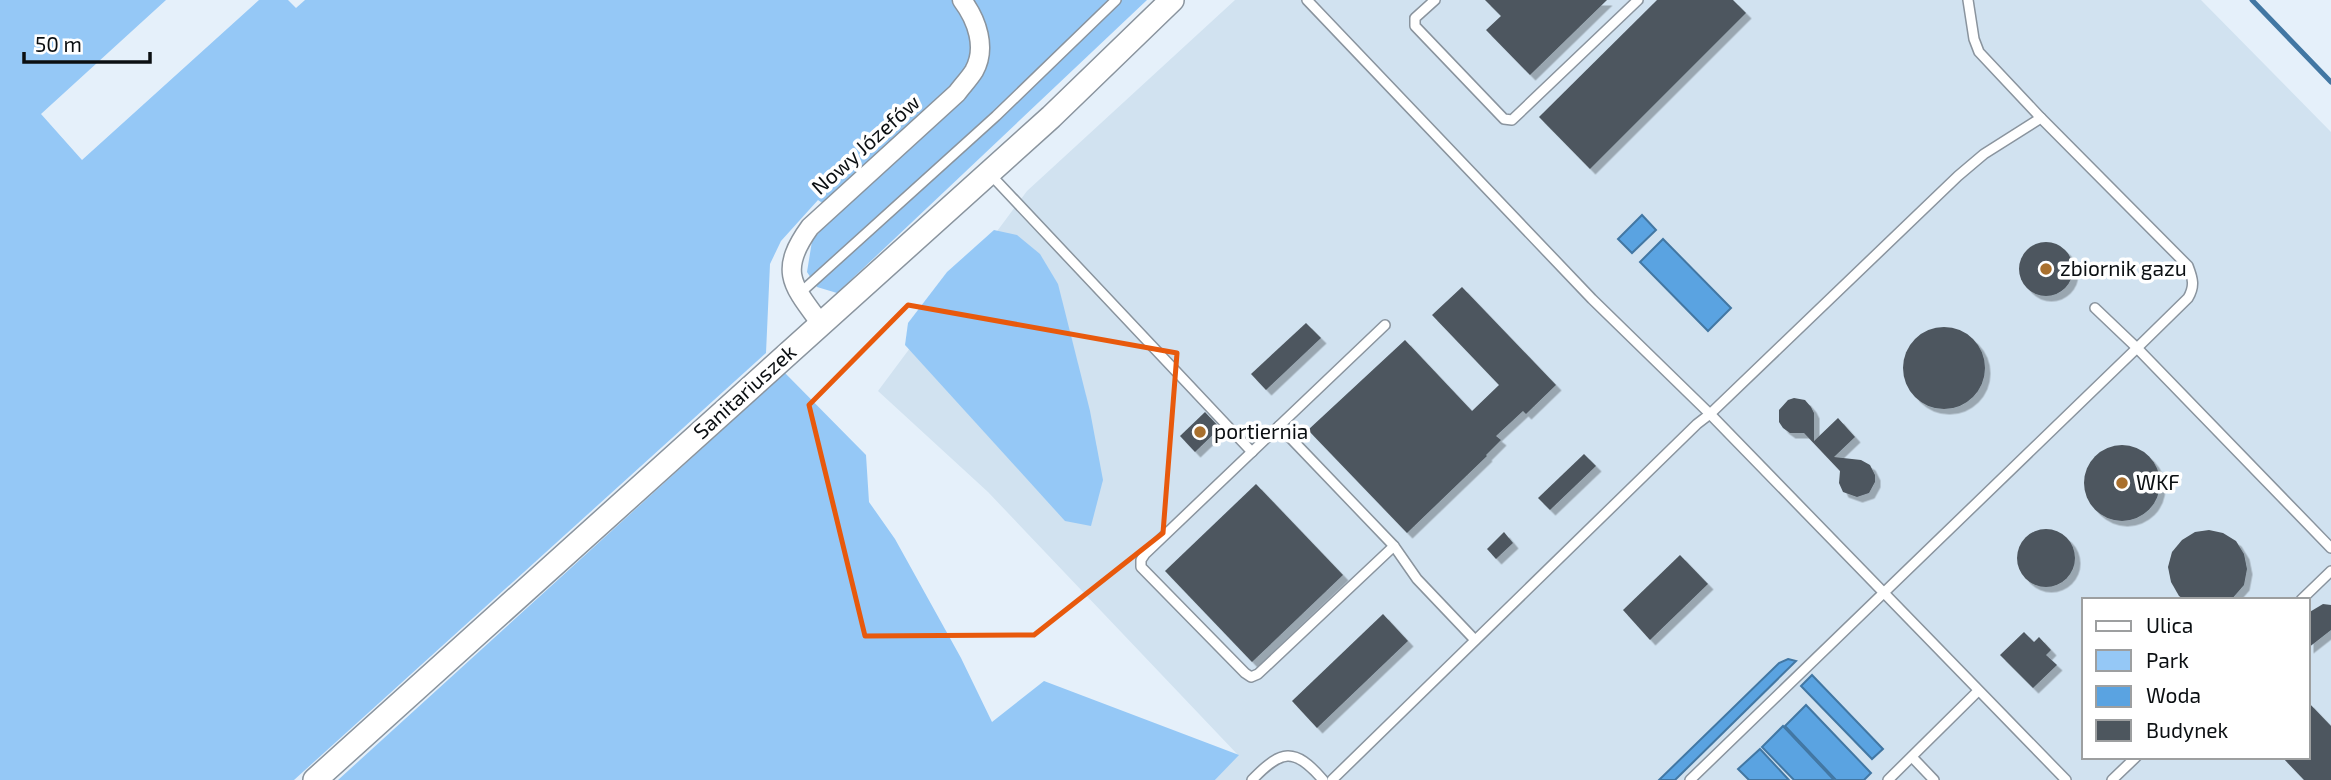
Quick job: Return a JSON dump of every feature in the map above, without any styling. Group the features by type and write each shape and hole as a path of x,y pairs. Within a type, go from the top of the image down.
{"street":[{"name":"Nowy Józefów","path":"821,324 799,295 791,272 795,247 810,227 957,93 975,69 982,41 962,0"},
{"name":"Sanitariuszek","path":"315,780 1051,117 1172,0"}],"lane":[{"path":"799,295 996,116 1116,0"},
{"path":"1307,0 1592,299 1710,414 2066,780"},
{"path":"1435,0 1415,18 1415,26 1504,120 1512,120 1638,0"},
{"path":"1690,780 2137,348 2188,298 2194,288 2188,266 1979,52 1974,39 1968,0"},
{"path":"1332,780 1697,424 1970,165 2041,118"},
{"path":"989,172 1252,452"},
{"path":"2095,308 2331,548"},
{"path":"1385,325 1145,554 1141,567 1251,677 1258,674 1394,546"},
{"path":"1279,426 1394,546 1417,579 1475,640"},
{"path":"2303,598 2331,571"},
{"path":"1888,780 1978,691"},
{"path":"1252,780 1276,758 1290,755 1301,759 1323,780"},
{"path":"1912,757 1934,780"},
{"path":"2112,780 2134,759"}],"highlighted area":[{"path":"908,305 1177,353 1163,533 1034,635 865,636 809,405"}],"shaded area":[{"path":"1235,0 2201,0 2331,132 2331,780 1215,780 1238,755 988,492 878,391 1027,191"}],"green space":[{"path":"0,0 166,0 41,114 82,160 259,0 288,0 296,8 305,0 1147,0 837,293 817,287 807,272 812,241 836,212 818,200 781,241 770,264 766,353 294,780 0,780"},
{"path":"994,230 1017,235 1040,254 1058,284 1090,411 1103,480 1091,526 1065,521 905,345 908,323 947,272"},
{"path":"785,373 866,455 869,502 895,539 961,658 992,722 1044,681 1239,755 1215,780 338,780"}],"water":[{"path":"1642,215 1656,230 1632,253 1618,239"},
{"path":"1663,239 1731,308 1708,331 1640,262"},
{"path":"1788,659 1796,661 1675,780 1659,780 1779,663"},
{"path":"1812,675 1883,749 1872,759 1801,686"},
{"path":"1806,705 1871,773 1864,780 1836,780 1785,726"},
{"path":"1783,726 1834,780 1794,780 1762,747"},
{"path":"1760,749 1789,780 1749,780 1738,769"}],"building":[{"path":"1485,0 1607,0 1530,75 1486,30 1501,16"},
{"path":"1657,0 1733,0 1746,13 1590,169 1539,117"},
{"name":"zbiornik gazu","path":"2051,242 2061,246 2069,254 2073,269 2069,284 2061,292 2041,296 2031,292 2023,284 2019,264 2023,254 2031,246"},
{"path":"1462,287 1556,385 1526,414 1523,411 1496,436 1501,440 1487,456 1407,533 1308,430 1405,340 1472,411 1499,385 1432,315"},
{"path":"1306,323 1321,338 1266,390 1251,374"},
{"path":"1936,327 1952,327 1967,334 1978,345 1985,360 1982,384 1973,397 1952,409 1936,409 1921,402 1910,391 1903,376 1903,360 1910,345 1921,334"},
{"path":"1788,400 1805,400 1814,413 1814,441 1838,418 1855,437 1834,457 1861,460 1870,465 1875,482 1869,493 1857,497 1843,492 1839,483 1840,471 1804,433 1790,433 1783,428 1779,422 1779,410"},
{"name":"portiernia","path":"1205,412 1220,428 1195,452 1180,436"},
{"name":"WKF","path":"2122,445 2137,448 2149,456 2157,468 2160,483 2157,498 2149,510 2137,518 2122,521 2107,518 2095,510 2087,498 2084,483 2087,468 2095,456 2107,448"},
{"path":"1584,454 1596,466 1550,510 1538,498"},
{"path":"1256,484 1343,575 1252,662 1165,571"},
{"path":"2046,529 2057,531 2070,542 2075,558 2073,569 2062,582 2046,587 2035,585 2022,574 2017,558 2019,547 2030,534"},
{"name":"WKF","path":"2209,530 2223,533 2236,541 2244,554 2247,569 2244,585 2233,598 2179,596 2171,582 2168,567 2172,552 2182,540 2195,532"},
{"path":"1504,532 1513,543 1496,559 1487,549"},
{"path":"1680,555 1708,584 1650,640 1623,610"},
{"path":"2323,604 2331,605 2331,630 2310,646 2310,612"},
{"path":"1383,614 1408,641 1317,728 1292,701"},
{"path":"2024,632 2034,642 2039,637 2051,650 2046,655 2057,665 2033,688 2000,655"},
{"path":"2310,704 2331,726 2331,780 2304,780 2284,759 2310,759"}],"waterway":[{"path":"2252,0 2331,82"}],"place":[{"name":"zbiornik gazu","path":"2046,269"},
{"name":"portiernia","path":"1200,432"},
{"name":"WKF","path":"2122,483"}]}
